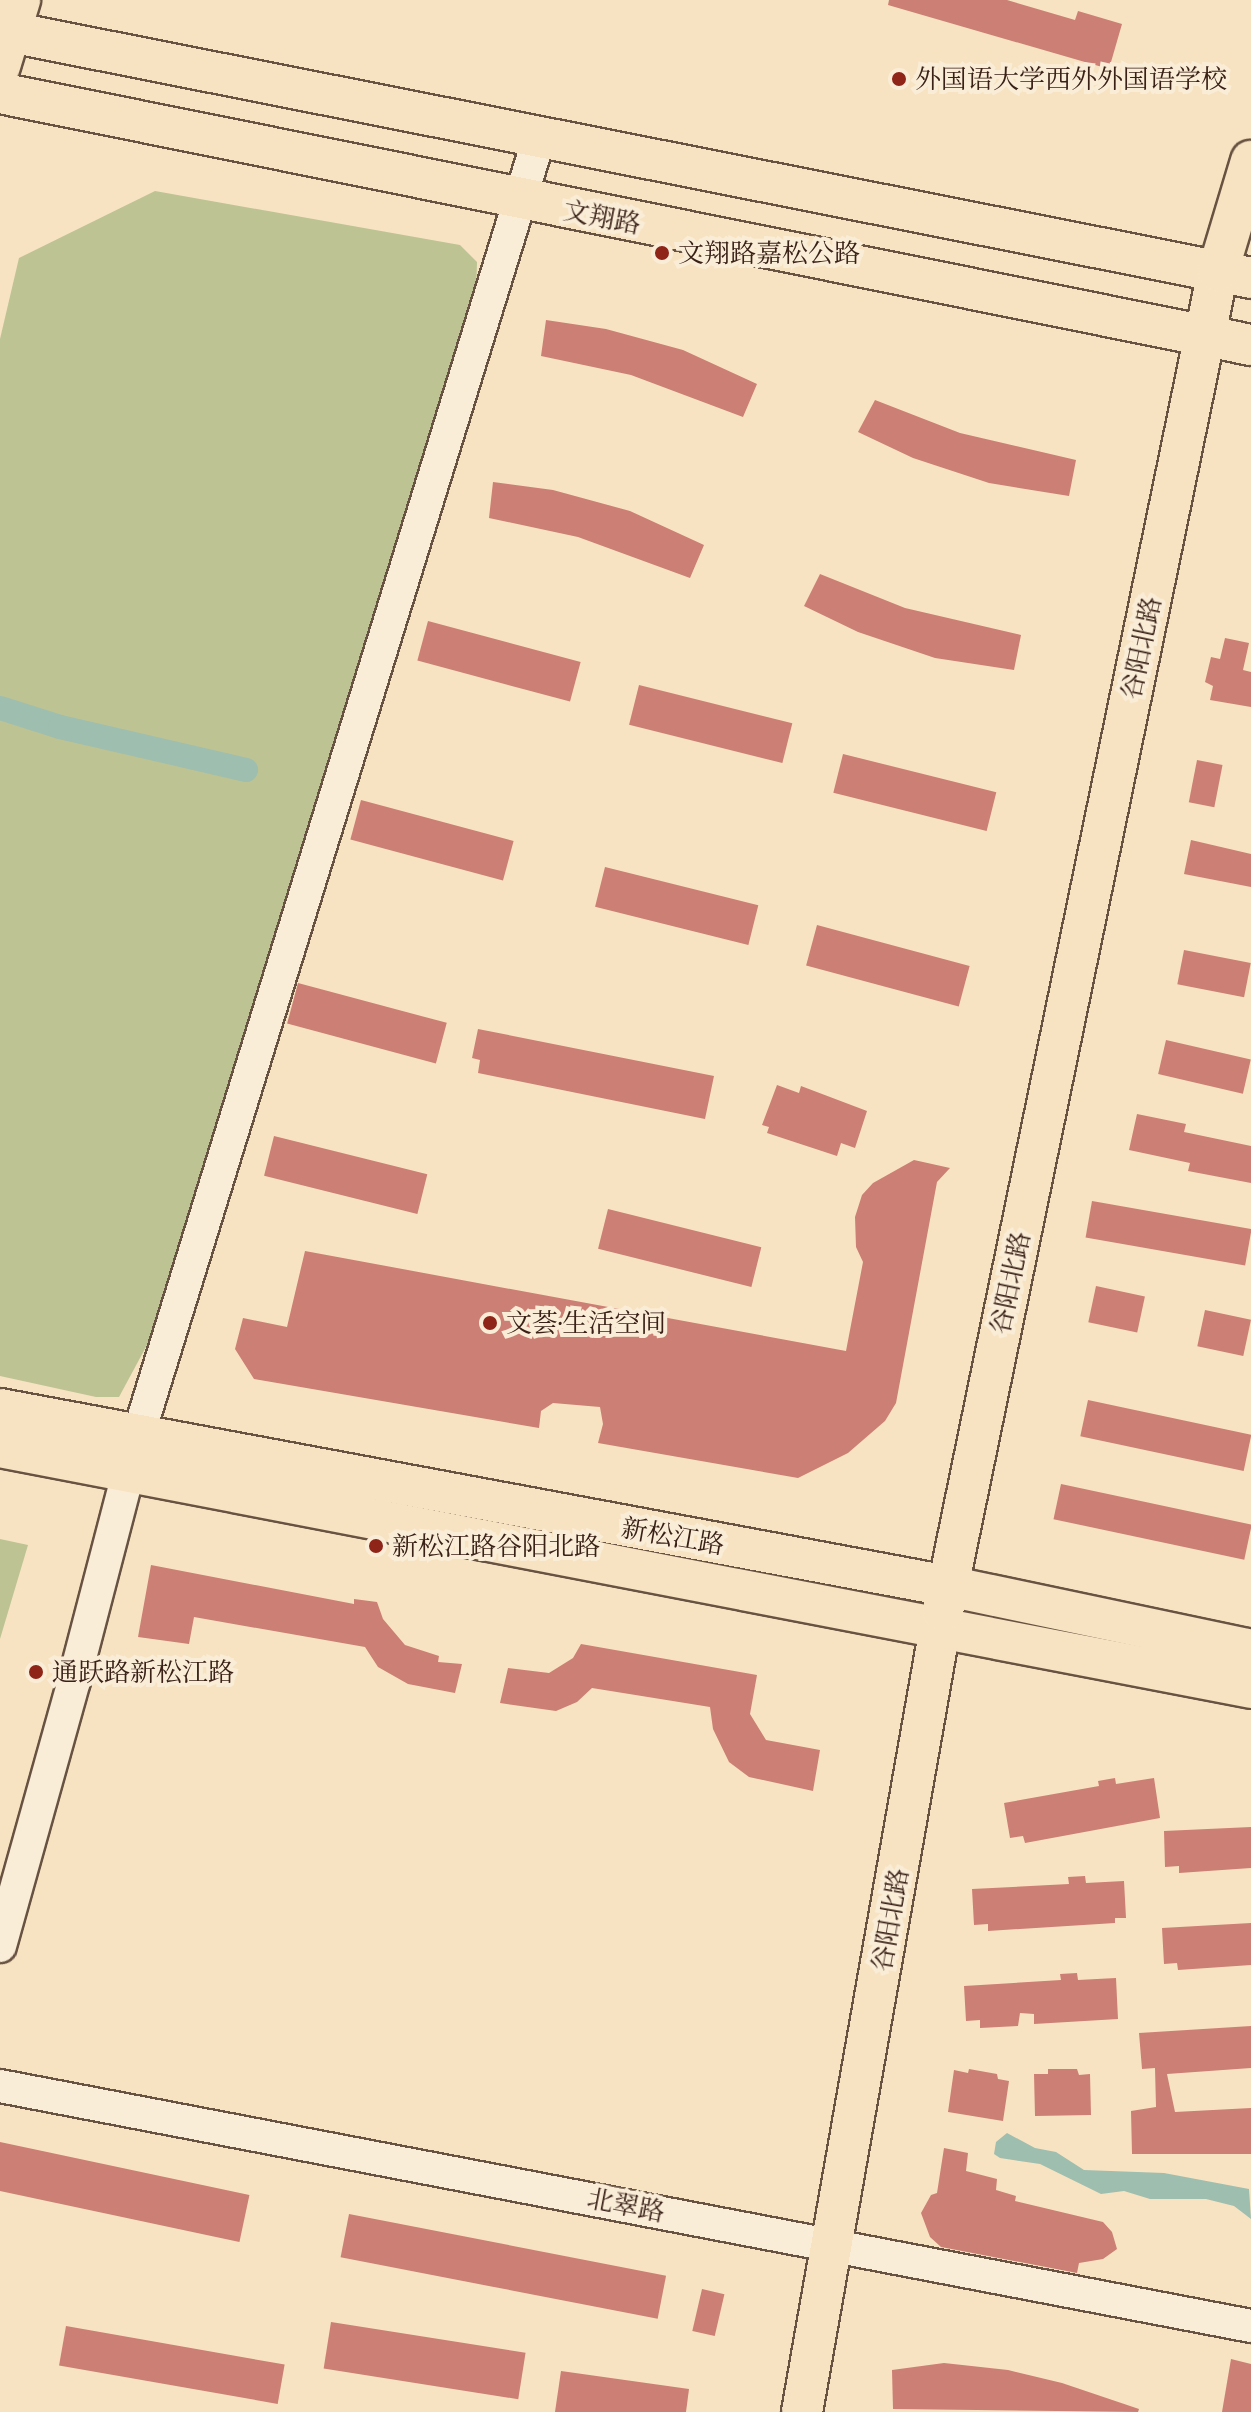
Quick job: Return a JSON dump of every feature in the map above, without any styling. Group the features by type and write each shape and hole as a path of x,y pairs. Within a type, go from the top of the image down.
{"main road":[{"path":"8,32 1235,274"},
{"name":"文翔路","path":"0,93 519,200 1251,345"},
{"name":"谷阳北路","path":"802,2412 834,2245 948,1586 1205,336 1235,274 1251,161"},
{"name":"新松江路","path":"0,1409 134,1454 940,1629 1251,1688"},
{"name":"新松江路","path":"0,1447 134,1454 948,1586 1251,1650"}],"street":[{"path":"0,1946 134,1454 539,138"},
{"name":"北翠路","path":"0,2086 1251,2326"}],"green space":[{"path":"155,191 460,245 477,262 476,296 154,1332 119,1397 96,1397 0,1376 0,339 19,258"},
{"path":"0,1539 28,1545 0,1639"}],"shaded area":[{"path":"1007,2133 1035,2148 1056,2152 1084,2170 1164,2173 1249,2189 1251,2219 1234,2206 1206,2199 1150,2199 1124,2191 1101,2194 1040,2164 1000,2158 994,2154 996,2142"}],"building":[{"path":"889,0 1007,0 1075,20 1078,11 1122,24 1109,69 888,5"},
{"path":"546,320 606,329 683,350 757,384 743,417 631,375 541,356"},
{"path":"875,400 960,433 1076,460 1069,496 989,483 913,458 858,432"},
{"path":"493,482 553,490 630,511 704,545 690,578 578,537 489,518"},
{"path":"820,574 905,608 1021,635 1014,670 935,658 858,632 804,606"},
{"path":"428,621 581,662 570,701 417,661"},
{"path":"1225,638 1249,643 1243,670 1251,672 1251,707 1210,700 1213,686 1205,682 1211,657 1220,659"},
{"path":"639,685 792,723 782,763 629,725"},
{"path":"843,754 996,792 987,831 833,793"},
{"path":"1197,760 1223,765 1214,807 1189,802"},
{"path":"361,800 514,841 503,880 350,840"},
{"path":"1191,840 1251,854 1251,887 1184,874"},
{"path":"605,867 758,905 748,945 595,907"},
{"path":"817,925 970,966 959,1006 806,966"},
{"path":"1184,950 1251,963 1244,997 1177,984"},
{"path":"298,983 447,1023 436,1063 287,1024"},
{"path":"478,1029 714,1076 705,1119 478,1073 480,1060 472,1058"},
{"path":"1166,1040 1251,1060 1243,1094 1158,1074"},
{"path":"777,1085 799,1093 801,1086 867,1111 855,1148 841,1143 837,1156 767,1133 769,1127 762,1125"},
{"path":"1137,1114 1186,1124 1184,1132 1251,1146 1251,1183 1188,1171 1190,1163 1129,1150"},
{"path":"274,1136 427,1174 417,1214 264,1176"},
{"name":"文荟·生活空间","path":"914,1160 950,1168 937,1182 896,1403 885,1421 848,1453 798,1478 598,1443 603,1424 600,1407 553,1403 541,1411 539,1428 254,1379 235,1349 243,1318 287,1327 305,1251 846,1351 863,1262 856,1247 855,1217 862,1195 873,1183"},
{"path":"1092,1201 1251,1229 1245,1266 1086,1237"},
{"path":"608,1209 761,1247 751,1287 598,1249"},
{"path":"1096,1286 1145,1296 1137,1333 1088,1322"},
{"path":"1205,1310 1251,1320 1243,1356 1197,1346"},
{"path":"1088,1400 1251,1435 1244,1471 1080,1436"},
{"path":"1061,1484 1251,1524 1244,1560 1054,1519"},
{"path":"151,1565 354,1604 354,1599 377,1602 383,1619 405,1645 439,1656 438,1662 462,1664 455,1693 408,1684 378,1667 365,1647 194,1617 189,1644 138,1637"},
{"path":"581,1644 757,1675 750,1714 766,1740 820,1750 813,1791 749,1777 729,1762 713,1729 710,1707 592,1688 577,1702 556,1711 500,1703 508,1668 549,1673 573,1658"},
{"path":"1115,1778 1116,1784 1154,1778 1160,1818 1025,1843 1023,1836 1010,1838 1004,1803 1099,1786 1098,1781"},
{"path":"1251,1827 1251,1868 1179,1873 1179,1866 1165,1867 1164,1831"},
{"path":"1085,1876 1086,1883 1124,1881 1126,1918 1115,1918 1115,1923 988,1931 988,1924 974,1925 972,1889 1069,1884 1068,1877"},
{"path":"1251,1923 1251,1965 1178,1970 1177,1963 1164,1964 1162,1928"},
{"path":"1077,1973 1078,1980 1116,1978 1118,2019 1034,2024 1034,2014 1020,2013 1018,2026 980,2028 980,2020 966,2021 964,1986 1061,1980 1060,1974"},
{"path":"1251,2026 1251,2068 1167,2074 1175,2112 1251,2108 1251,2154 1132,2154 1131,2111 1156,2107 1155,2068 1142,2069 1139,2033"},
{"path":"969,2069 997,2074 998,2079 1009,2081 1003,2121 948,2112 954,2070 968,2073"},
{"path":"1048,2069 1077,2069 1079,2075 1090,2074 1091,2115 1035,2116 1034,2074 1048,2074"},
{"path":"0,2142 249,2195 239,2242 0,2191"},
{"path":"944,2148 968,2153 966,2171 997,2179 996,2190 1016,2196 1015,2201 1103,2222 1112,2232 1117,2249 1103,2259 1079,2263 1077,2273 941,2247 930,2237 921,2213 931,2195 937,2193"},
{"path":"349,2214 666,2276 658,2319 341,2257"},
{"path":"702,2289 724,2294 715,2336 692,2331"},
{"path":"331,2322 526,2353 518,2399 324,2368"},
{"path":"66,2326 285,2365 278,2404 59,2365"},
{"path":"1231,2359 1251,2364 1251,2412 1222,2412"},
{"path":"944,2363 1008,2370 1062,2383 1139,2409 1138,2412 893,2409 892,2370"},
{"path":"561,2371 689,2389 686,2412 555,2412"}],"waterway":[{"path":"0,708 60,727 246,770"}],"place":[{"name":"外国语大学西外外国语学校","path":"899,79"},
{"name":"文翔路嘉松公路","path":"662,253"},
{"name":"文荟·生活空间","path":"490,1323"},
{"name":"新松江路谷阳北路","path":"376,1546"},
{"name":"通跃路新松江路","path":"36,1672"}]}
